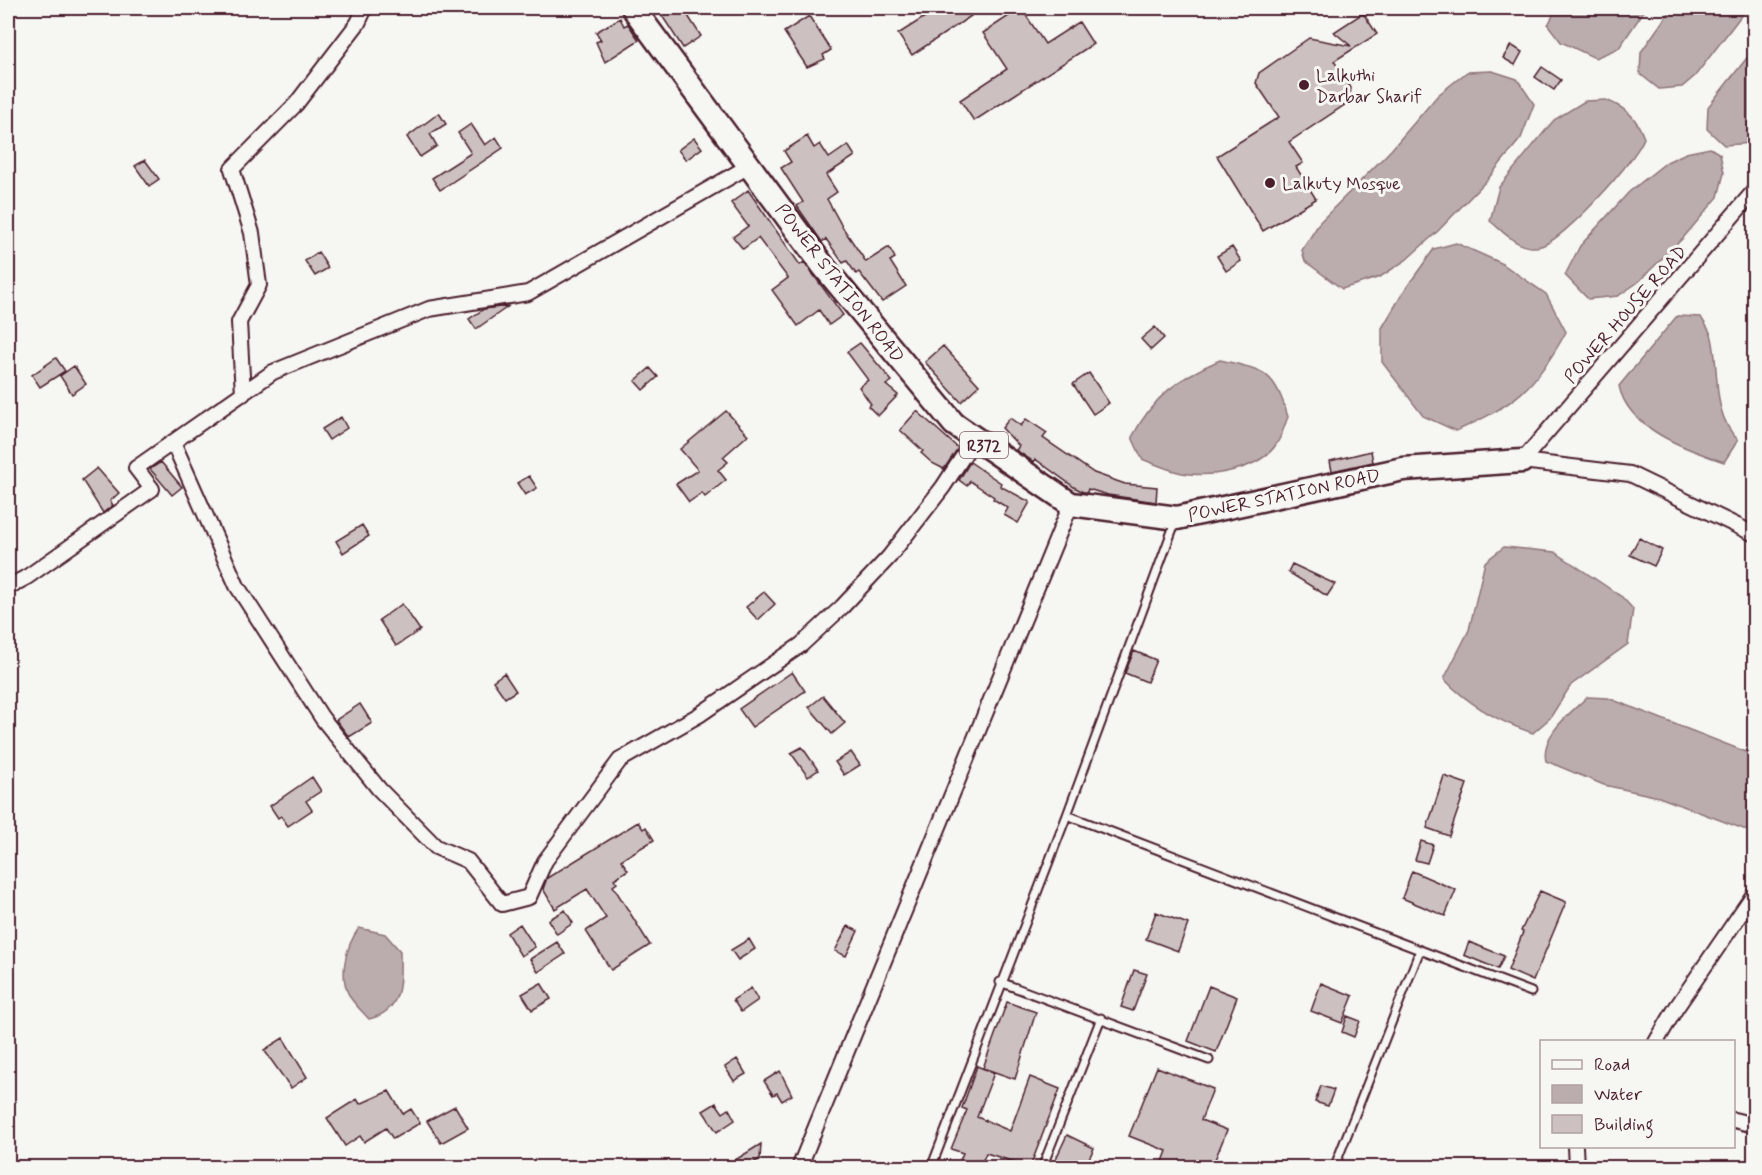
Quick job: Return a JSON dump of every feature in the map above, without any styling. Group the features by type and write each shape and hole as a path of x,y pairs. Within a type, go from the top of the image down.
{"main road":[{"name":"POWER STATION ROAD","path":"633,8 824,267 954,424 1071,504 1177,518 1403,469 1522,461"}],"street":[{"path":"243,394 239,322 259,285 252,233 232,169 296,104 358,23 365,8"},
{"path":"8,587 152,489 136,468 273,372 429,309 528,293 749,166"},
{"name":"POWER HOUSE ROAD","path":"1522,461 1755,191"},
{"path":"173,442 237,586 322,718 379,789 436,846 468,861 502,904 529,897 545,861 620,760 699,715 792,651 842,608 889,557 942,487 975,438"},
{"name":"POWER STATION ROAD","path":"1522,461 1630,474 1755,534"},
{"path":"799,1167 1071,504"},
{"path":"1657,1040 1676,1008 1755,894"},
{"path":"1735,1120 1755,1125"},
{"path":"1575,1148 1576,1167"}],"lane":[{"path":"931,1167 1000,982 1067,815 1177,518"},
{"path":"1067,815 1531,992"},
{"path":"1334,1167 1420,950"},
{"path":"1000,982 1209,1060"},
{"path":"1042,1167 1101,1018"}],"water":[{"path":"1557,8 1646,8 1619,48 1595,58 1561,42 1548,25"},
{"path":"1672,8 1747,8 1695,76 1682,87 1659,89 1640,74 1641,52"},
{"path":"1754,49 1754,143 1724,145 1707,129 1708,107"},
{"path":"1492,71 1517,79 1534,104 1521,138 1487,180 1438,231 1406,260 1380,277 1342,289 1305,261 1302,250 1320,222 1391,150 1438,95 1467,72"},
{"path":"1606,100 1625,110 1638,124 1644,138 1638,149 1598,198 1566,230 1541,246 1519,244 1490,221 1499,187 1554,120 1585,101"},
{"path":"1710,148 1720,154 1724,173 1718,197 1683,238 1637,283 1618,296 1588,299 1565,275 1580,246 1629,192 1667,162 1686,153"},
{"path":"1456,243 1501,263 1546,294 1566,332 1544,368 1521,393 1493,413 1456,431 1423,416 1382,362 1382,328 1404,291 1434,249"},
{"path":"1677,316 1701,317 1711,335 1720,405 1729,429 1738,440 1724,462 1676,444 1646,426 1625,401 1619,386"},
{"path":"1220,360 1257,370 1272,381 1278,390 1288,417 1282,434 1270,452 1248,466 1207,474 1182,473 1142,459 1132,437 1149,410 1158,399 1180,381"},
{"path":"1504,547 1555,552 1622,597 1633,609 1628,644 1571,685 1550,718 1533,733 1485,712 1444,679 1469,630 1485,562"},
{"path":"1587,697 1608,698 1754,755 1754,833 1659,797 1604,785 1546,761 1545,751 1552,734 1565,717"},
{"path":"359,928 385,934 400,951 398,993 394,1002 389,1009 369,1019 350,997 346,989 344,971 350,943"}],"building":[{"path":"657,8 683,8 701,36 683,48"},
{"path":"939,8 966,8 971,16 912,55 898,34"},
{"path":"1021,8 1045,44 1079,22 1093,44 974,121 960,100 1007,69 983,33"},
{"path":"1363,13 1377,34 1334,61 1351,88 1349,102 1289,142 1303,163 1296,167 1316,199 1263,231 1217,156 1279,117 1256,83 1259,73 1309,38 1351,46 1334,32"},
{"path":"809,16 831,50 823,55 825,59 807,67 784,32"},
{"path":"620,18 624,26 628,24 639,40 605,62 596,42 601,40 596,32"},
{"path":"1511,45 1522,52 1515,65 1503,58"},
{"path":"1542,67 1561,80 1554,90 1535,77"},
{"path":"439,113 446,124 430,134 437,146 420,157 407,137"},
{"path":"471,124 485,145 496,137 503,148 440,190 432,178 471,153 458,133"},
{"path":"807,136 814,148 820,144 829,158 848,145 855,156 826,175 837,192 827,199 866,262 889,247 895,258 890,261 906,286 882,302 859,272 856,274 847,261 843,263 826,239 822,242 797,206 803,202 781,168 791,162 784,151"},
{"path":"694,138 702,148 686,160 678,150"},
{"path":"145,160 159,179 149,186 135,166"},
{"path":"748,190 800,265 804,262 843,315 829,325 819,310 798,326 772,290 788,278 758,238 743,249 733,237 748,226 731,203"},
{"path":"1232,247 1241,261 1226,271 1217,256"},
{"path":"318,252 328,268 315,276 305,261"},
{"path":"509,306 476,329 469,319 484,309"},
{"path":"1155,327 1164,338 1151,350 1141,339"},
{"path":"860,343 892,381 886,385 898,395 878,416 868,406 871,404 859,387 868,380 847,352"},
{"path":"943,346 979,385 961,402 925,362"},
{"path":"56,358 65,371 40,387 32,375"},
{"path":"74,366 86,384 72,394 60,376"},
{"path":"650,368 658,377 643,390 635,381"},
{"path":"1089,373 1109,403 1093,414 1073,384"},
{"path":"726,411 748,435 723,457 728,462 718,470 726,480 705,497 702,493 689,502 676,484 698,470 680,449"},
{"path":"917,411 958,448 944,469 932,463 921,453 923,451 900,430"},
{"path":"341,417 347,428 329,440 322,429"},
{"path":"1010,418 1021,426 1026,419 1047,433 1043,438 1094,473 1125,484 1157,487 1156,502 1108,495 1088,489 1087,492 1083,492 1074,487 1035,459 1034,462 1016,450 1019,446 1002,428"},
{"path":"1371,451 1373,462 1332,471 1330,461"},
{"path":"161,462 182,487 172,495 150,469"},
{"path":"970,462 1001,483 1000,486 1030,502 1018,523 1004,515 1008,508 993,499 994,497 970,481 967,486 959,480"},
{"path":"97,468 119,493 110,501 113,505 103,513 82,480"},
{"path":"529,476 537,488 525,495 517,483"},
{"path":"362,525 369,536 343,553 336,541"},
{"path":"1639,538 1662,550 1654,566 1630,555"},
{"path":"1292,564 1335,584 1327,596 1288,572"},
{"path":"764,592 775,604 758,620 746,607"},
{"path":"402,604 420,630 396,646 379,620"},
{"path":"1134,651 1156,660 1147,682 1125,673"},
{"path":"792,672 805,691 752,727 739,709"},
{"path":"504,673 516,691 505,698 493,681"},
{"path":"823,696 845,723 832,734 809,707"},
{"path":"360,704 372,723 349,737 336,720"},
{"path":"802,747 818,770 808,777 791,753"},
{"path":"851,752 860,765 844,775 835,762"},
{"path":"1444,776 1467,784 1449,836 1427,828"},
{"path":"312,777 321,791 306,801 312,810 288,826 281,816 278,818 270,806"},
{"path":"638,822 643,829 646,827 654,840 621,860 628,870 614,879 617,883 613,886 650,945 611,970 586,931 606,918 587,889 555,909 543,889 547,878"},
{"path":"1421,841 1433,845 1427,863 1415,860"},
{"path":"1412,871 1456,890 1445,916 1402,898"},
{"path":"1540,891 1566,902 1533,981 1508,970 1523,932 1521,931"},
{"path":"565,910 573,923 557,934 548,920"},
{"path":"1156,912 1188,924 1178,951 1146,939"},
{"path":"520,924 535,947 521,956 507,933"},
{"path":"848,926 858,931 846,956 835,951"},
{"path":"749,939 755,949 738,960 731,950"},
{"path":"557,942 565,954 538,972 530,959"},
{"path":"1469,942 1504,956 1498,969 1464,955"},
{"path":"1134,970 1147,974 1133,1011 1121,1007"},
{"path":"541,983 551,999 532,1010 522,994"},
{"path":"1321,983 1353,996 1342,1023 1311,1011"},
{"path":"1209,986 1237,997 1216,1052 1188,1041"},
{"path":"751,988 758,1000 741,1012 733,1000"},
{"path":"1007,1002 1036,1012 1015,1079 983,1068"},
{"path":"1347,1016 1360,1021 1354,1037 1342,1032"},
{"path":"283,1038 307,1077 291,1088 264,1050"},
{"path":"737,1059 746,1074 734,1081 725,1067"},
{"path":"977,1066 994,1073 977,1117 1010,1131 1030,1077 1060,1089 1030,1167 986,1153 980,1167 957,1167 963,1153 951,1149 967,1110 962,1108"},
{"path":"1157,1067 1213,1089 1201,1120 1227,1130 1212,1167 1161,1167 1167,1151 1129,1136"},
{"path":"780,1071 792,1095 782,1101 777,1093 773,1095 764,1081"},
{"path":"1321,1086 1334,1090 1328,1106 1315,1102"},
{"path":"389,1091 403,1114 411,1109 420,1123 393,1139 386,1128 364,1142 360,1136 345,1146 327,1118 357,1099 360,1104"},
{"path":"716,1103 723,1113 729,1109 735,1120 717,1132 703,1111"},
{"path":"455,1106 468,1128 441,1143 427,1121"},
{"path":"1067,1135 1094,1148 1085,1167 1052,1167"},
{"path":"761,1144 760,1159 747,1167 724,1167"}],"place":[{"name":"Lalkuthi Darbar Sharif","path":"1304,85"},
{"name":"Lalkuty Mosque","path":"1270,183"}]}
